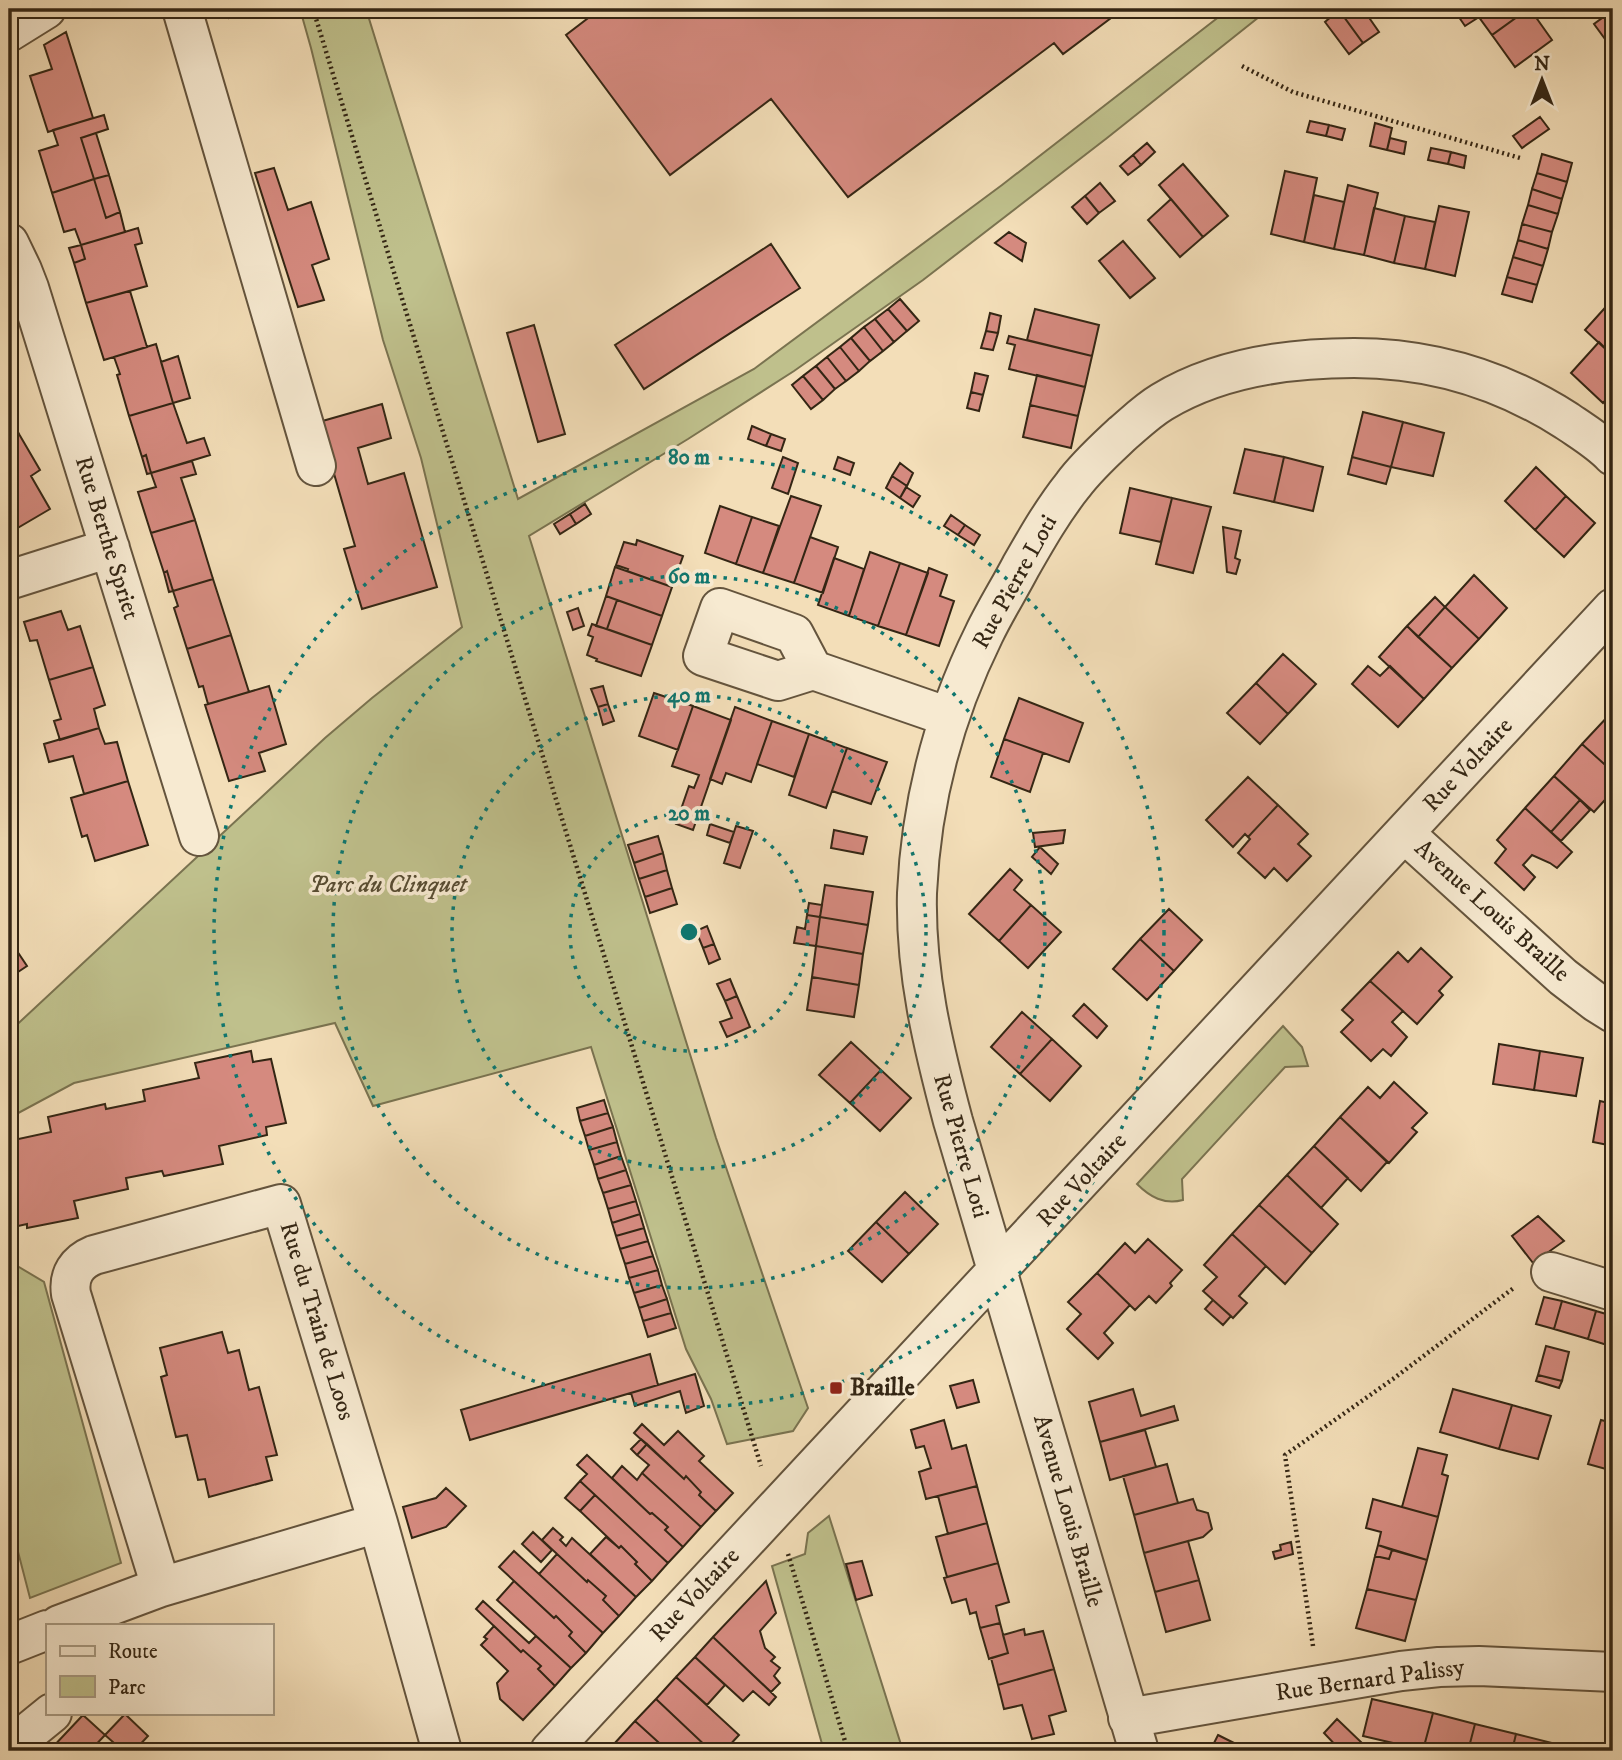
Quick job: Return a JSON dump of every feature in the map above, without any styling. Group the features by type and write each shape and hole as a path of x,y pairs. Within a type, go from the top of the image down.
{"street":[{"path":"9,32 46,9"},
{"path":"182,9 316,466"},
{"name":"Rue Berthe Spriet","path":"9,243 29,288 199,836"},
{"name":"Rue Pierre Loti","path":"997,1271 953,1121 923,995 917,895 921,839 929,789 959,690 984,633 1045,524 1072,485 1098,457 1149,411 1177,394 1210,379 1281,363 1332,358 1394,360 1473,375 1534,401 1593,439 1613,456"},
{"path":"9,580 110,548"},
{"name":"Rue Voltaire","path":"550,1751 1613,608"},
{"path":"813,670 950,717"},
{"name":"Avenue Louis Braille","path":"1404,834 1563,977 1613,1013"},
{"name":"Rue du Train de Loos","path":"161,1587 71,1294 71,1278 74,1270 94,1255 281,1204 378,1522 442,1751"},
{"name":"Avenue Louis Braille","path":"997,1271 1133,1735"},
{"path":"1551,1272 1613,1291"},
{"path":"62,1624 161,1587 378,1522"},
{"path":"9,1645 46,1630"},
{"name":"Rue Bernard Palissy","path":"1133,1735 1319,1685 1401,1671 1479,1666 1613,1672"},
{"path":"9,1748 51,1714"}],"path":[{"path":"313,9 848,1751"},
{"path":"1242,66 1293,92 1520,158"},
{"path":"1319,1685 1285,1455 1393,1379 1522,1282 1551,1272"}],"green space":[{"name":"Parc du Clinquet","path":"300,9 366,9 518,499 754,369 1002,185 1229,9 1269,9 923,280 794,371 529,536 716,1138 808,1408 793,1431 727,1444 711,1399 686,1349 591,1047 373,1106 335,1023 74,1083 9,1118 9,1032 325,738 462,627 421,458 383,340"},
{"path":"1283,1026 1302,1047 1308,1066 1285,1067 1182,1179 1183,1200 1164,1201 1142,1189 1137,1184"},
{"path":"9,1261 44,1282 121,1563 30,1598 9,1517"},
{"path":"829,1516 903,1751 824,1751 772,1566 805,1554 808,1533"}],"building":[{"path":"226,9 261,9 229,18"},
{"path":"600,9 1123,9 1063,54 1054,43 848,197 771,99 670,175 566,35"},
{"path":"1363,9 1379,32 1363,43 1339,10"},
{"path":"1473,9 1479,17 1465,26 1454,10"},
{"path":"1473,9 1528,9 1492,35"},
{"path":"1528,9 1552,40 1515,67 1492,35"},
{"path":"1339,10 1363,43 1349,54 1325,22"},
{"path":"1613,10 1613,50 1594,24"},
{"path":"66,32 93,118 48,132 30,76 52,69 44,45"},
{"path":"104,115 108,129 81,138 94,179 52,193 39,151 58,145 53,130"},
{"path":"1540,117 1549,129 1522,148 1513,136"},
{"path":"1310,121 1329,125 1326,136 1307,132"},
{"path":"1375,123 1392,128 1387,150 1370,146"},
{"path":"1329,125 1345,129 1342,140 1326,136"},
{"path":"96,133 109,175 94,179 81,138"},
{"path":"1390,138 1406,142 1404,154 1387,150"},
{"path":"1147,143 1155,152 1141,165 1133,155"},
{"path":"1431,148 1451,152 1448,164 1428,160"},
{"path":"1451,152 1466,156 1464,168 1448,164"},
{"path":"1542,154 1572,163 1567,182 1537,173"},
{"path":"1133,155 1141,165 1128,175 1120,166"},
{"path":"1183,164 1228,216 1203,237 1159,185"},
{"path":"274,168 288,210 311,202 329,259 312,265 324,300 298,307 255,173"},
{"path":"1285,171 1317,178 1304,242 1271,234"},
{"path":"1537,173 1567,182 1562,199 1532,189"},
{"path":"109,175 120,212 106,218 94,179"},
{"path":"94,179 106,218 120,212 125,232 81,245 75,229 64,232 52,193"},
{"path":"1100,183 1115,201 1099,213 1085,196"},
{"path":"1348,185 1378,193 1364,255 1334,249"},
{"path":"1532,189 1562,199 1558,214 1528,205"},
{"path":"1314,195 1344,202 1334,249 1304,242"},
{"path":"1085,196 1099,213 1087,224 1072,207"},
{"path":"1171,199 1203,237 1180,257 1148,220"},
{"path":"1528,205 1558,214 1552,232 1522,224"},
{"path":"1439,206 1469,212 1455,276 1425,269"},
{"path":"1374,208 1405,216 1394,263 1364,255"},
{"path":"1405,216 1435,222 1425,269 1394,263"},
{"path":"1522,224 1552,232 1548,249 1518,240"},
{"path":"138,228 142,243 135,245 147,286 86,303 74,263 85,259 81,245"},
{"path":"1009,232 1026,243 1022,261 995,243"},
{"path":"1518,240 1548,249 1543,266 1513,257"},
{"path":"1123,241 1155,278 1130,298 1099,261"},
{"path":"771,244 800,288 644,389 615,345"},
{"path":"81,245 85,259 74,263 69,248"},
{"path":"1513,257 1543,266 1537,285 1507,277"},
{"path":"1507,277 1537,285 1532,302 1502,294"},
{"path":"130,291 147,347 104,360 86,303"},
{"path":"900,299 919,321 907,331 888,309"},
{"path":"1613,301 1613,356 1585,330"},
{"path":"888,309 907,331 894,342 875,319"},
{"path":"1035,309 1099,325 1092,356 1027,340"},
{"path":"990,313 1001,316 998,333 986,331"},
{"path":"875,319 894,342 883,351 864,327"},
{"path":"534,325 565,434 538,442 507,333"},
{"path":"864,327 883,351 870,361 851,338"},
{"path":"986,331 998,333 993,350 981,348"},
{"path":"1009,336 1092,356 1085,387 1009,369 1015,345 1007,343"},
{"path":"851,338 870,361 859,371 840,347"},
{"path":"1599,342 1613,356 1613,392 1603,403 1571,373"},
{"path":"156,344 173,403 129,416 114,357"},
{"path":"840,347 859,371 846,381 827,357"},
{"path":"178,356 190,398 173,403 161,362"},
{"path":"827,357 846,381 835,389 816,366"},
{"path":"816,366 835,389 823,400 803,376"},
{"path":"975,373 988,376 983,395 971,392"},
{"path":"1037,375 1085,387 1078,416 1030,405"},
{"path":"803,376 823,400 811,409 792,385"},
{"path":"971,392 983,395 979,411 967,408"},
{"path":"173,403 187,443 204,438 210,455 151,473 146,455 142,457 129,416"},
{"path":"382,404 391,438 358,448 368,484 404,473 437,587 362,609 344,549 355,546 319,422"},
{"path":"1030,405 1078,416 1071,448 1023,437"},
{"path":"1363,412 1403,422 1391,467 1352,457"},
{"path":"9,415 19,434 9,440"},
{"path":"1403,422 1444,433 1433,476 1391,467"},
{"path":"752,426 771,434 766,446 748,439"},
{"path":"19,434 40,470 31,476 50,509 9,533 9,440"},
{"path":"771,434 785,439 781,451 766,446"},
{"path":"1245,449 1284,457 1274,502 1234,493"},
{"path":"146,455 151,473 147,474 142,457"},
{"path":"783,457 798,463 788,494 772,488"},
{"path":"838,457 854,463 850,475 834,469"},
{"path":"1284,457 1323,467 1313,511 1274,502"},
{"path":"1352,457 1391,467 1386,484 1348,474"},
{"path":"192,461 196,474 181,478 195,520 151,533 138,492 156,487 151,473"},
{"path":"900,463 913,473 907,486 892,476"},
{"path":"1536,467 1566,496 1535,530 1505,501"},
{"path":"892,476 907,486 900,498 886,488"},
{"path":"906,487 920,496 913,507 900,498"},
{"path":"1130,488 1172,498 1161,542 1120,533"},
{"path":"791,496 821,506 794,583 763,573"},
{"path":"1566,496 1595,523 1564,557 1535,530"},
{"path":"1172,498 1211,507 1193,573 1156,564"},
{"path":"585,504 591,514 576,524 570,514"},
{"path":"720,506 752,517 736,564 705,553"},
{"path":"570,514 576,524 560,534 554,524"},
{"path":"951,515 965,525 958,535 944,526"},
{"path":"752,517 779,526 763,573 736,564"},
{"path":"195,520 213,579 173,591 151,533"},
{"path":"965,525 980,535 974,545 958,535"},
{"path":"1223,527 1241,531 1235,558 1240,560 1236,574 1227,572"},
{"path":"810,537 838,547 823,593 794,583"},
{"path":"637,540 683,556 672,587 616,565 624,542 636,545"},
{"path":"870,552 900,563 878,626 849,616"},
{"path":"834,558 864,569 849,616 818,605"},
{"path":"900,563 928,573 906,635 878,626"},
{"path":"615,567 672,587 662,616 606,596"},
{"path":"929,568 947,575 940,596 954,601 939,646 906,635"},
{"path":"167,571 173,591 169,592 164,573"},
{"path":"1474,575 1507,608 1479,639 1445,607"},
{"path":"213,579 231,635 187,649 174,608 178,606 173,591"},
{"path":"606,596 617,600 607,629 596,626"},
{"path":"1435,597 1445,607 1418,637 1407,626"},
{"path":"617,600 662,616 652,645 607,629"},
{"path":"1445,607 1479,639 1452,668 1418,637"},
{"path":"578,608 584,626 573,630 567,612"},
{"path":"61,611 68,630 80,626 93,667 49,680 37,640 30,641 24,622"},
{"path":"592,624 652,645 641,676 596,661 597,659 587,655 593,637 588,635"},
{"path":"1407,626 1452,668 1424,699 1379,657"},
{"path":"231,635 249,692 208,704 203,686 199,687 187,649"},
{"path":"1283,654 1316,684 1288,714 1256,683"},
{"path":"1368,666 1380,676 1390,666 1424,699 1398,727 1352,684"},
{"path":"93,667 105,705 94,709 99,728 60,740 54,721 61,719 49,680"},
{"path":"1256,683 1288,714 1260,744 1227,713"},
{"path":"269,686 286,744 259,753 265,771 229,781 205,705"},
{"path":"603,686 608,704 598,707 591,689"},
{"path":"654,693 693,706 678,750 639,736"},
{"path":"1019,698 1083,723 1069,762 1004,739"},
{"path":"608,704 614,721 603,725 598,707"},
{"path":"693,706 731,720 693,830 676,824 689,786 694,788 699,775 672,766"},
{"path":"735,707 772,721 751,782 726,773 722,784 710,779"},
{"path":"1611,713 1613,715 1613,772 1582,744"},
{"path":"772,721 809,734 794,777 757,764"},
{"path":"99,728 105,744 117,742 128,781 84,794 73,756 49,762 44,744"},
{"path":"809,734 847,748 826,808 789,795"},
{"path":"1004,739 1043,753 1030,792 991,777"},
{"path":"1582,744 1613,772 1613,791 1594,812 1554,776"},
{"path":"847,748 887,762 871,804 832,791"},
{"path":"1554,776 1580,800 1551,832 1525,808"},
{"path":"1248,777 1278,805 1248,837 1245,834 1233,847 1206,820"},
{"path":"128,781 148,845 95,861 87,835 82,837 71,798"},
{"path":"1580,800 1590,810 1561,841 1551,832"},
{"path":"1278,805 1308,834 1298,844 1311,856 1287,881 1274,868 1265,878 1238,853 1250,839 1248,837"},
{"path":"1525,808 1572,852 1557,868 1532,855 1523,865 1535,877 1524,890 1495,863 1506,849 1497,840"},
{"path":"710,824 734,832 730,843 707,835"},
{"path":"736,826 753,831 740,868 724,863"},
{"path":"834,830 867,837 863,854 831,848"},
{"path":"1065,830 1063,843 1035,847 1033,833"},
{"path":"658,836 663,853 634,863 628,845"},
{"path":"1040,847 1058,864 1051,874 1032,857"},
{"path":"663,853 667,870 639,879 634,863"},
{"path":"1010,869 1022,880 1014,890 1031,905 999,941 969,914"},
{"path":"667,870 672,888 645,897 639,879"},
{"path":"825,885 873,892 868,925 820,917"},
{"path":"672,888 677,904 650,913 645,897"},
{"path":"809,903 822,905 820,917 807,915"},
{"path":"1031,905 1061,932 1028,968 999,941"},
{"path":"1169,909 1202,940 1174,971 1140,939"},
{"path":"807,915 820,917 816,946 794,943 797,927 805,929"},
{"path":"820,917 868,925 863,954 816,946"},
{"path":"707,926 714,944 703,948 696,931"},
{"path":"9,939 27,966 9,978"},
{"path":"1140,939 1174,971 1147,1000 1113,969"},
{"path":"714,944 720,959 709,964 703,948"},
{"path":"816,946 863,954 859,985 812,977"},
{"path":"1421,948 1452,977 1439,991 1443,995 1417,1024 1370,981 1398,952 1408,962"},
{"path":"812,977 859,985 854,1017 807,1010"},
{"path":"730,979 737,996 725,1001 717,984"},
{"path":"1370,981 1403,1011 1392,1022 1407,1037 1391,1056 1383,1049 1371,1061 1341,1032 1353,1020 1342,1010"},
{"path":"737,996 750,1027 727,1037 720,1022 732,1018 725,1001"},
{"path":"1084,1004 1107,1026 1097,1038 1073,1016"},
{"path":"1022,1012 1052,1039 1020,1074 991,1047"},
{"path":"1052,1039 1081,1066 1050,1101 1020,1074"},
{"path":"851,1042 881,1070 850,1103 819,1075"},
{"path":"1499,1044 1540,1051 1534,1090 1493,1084"},
{"path":"251,1051 253,1062 271,1059 286,1123 266,1127 267,1135 219,1146 223,1164 164,1176 162,1171 126,1178 128,1189 74,1201 78,1218 27,1228 27,1224 9,1228 9,1141 51,1132 48,1117 105,1104 106,1109 145,1101 143,1090 199,1078 195,1063"},
{"path":"1540,1051 1583,1058 1576,1096 1534,1090"},
{"path":"881,1070 911,1098 880,1131 850,1103"},
{"path":"1394,1082 1427,1113 1412,1128 1417,1132 1389,1163 1340,1117 1368,1087 1380,1098"},
{"path":"604,1100 608,1113 580,1121 577,1108"},
{"path":"1600,1101 1613,1104 1613,1146 1593,1142"},
{"path":"608,1113 613,1127 585,1136 580,1121"},
{"path":"1340,1117 1387,1162 1361,1191 1314,1146"},
{"path":"613,1127 617,1142 589,1150 585,1136"},
{"path":"617,1142 621,1156 594,1165 589,1150"},
{"path":"1314,1146 1348,1178 1321,1208 1287,1175"},
{"path":"621,1156 626,1170 598,1179 594,1165"},
{"path":"626,1170 631,1185 603,1193 598,1179"},
{"path":"1287,1175 1338,1224 1312,1253 1259,1205"},
{"path":"631,1185 636,1201 608,1209 603,1193"},
{"path":"905,1192 938,1224 909,1254 876,1222"},
{"path":"636,1201 640,1214 612,1223 608,1209"},
{"path":"1259,1205 1312,1253 1285,1284 1232,1234"},
{"path":"640,1214 644,1228 616,1236 612,1223"},
{"path":"1538,1216 1564,1241 1533,1263 1512,1236"},
{"path":"876,1222 909,1254 882,1282 848,1251"},
{"path":"644,1228 648,1241 620,1249 616,1236"},
{"path":"1232,1234 1266,1266 1239,1296 1247,1303 1233,1318 1203,1291 1217,1277 1204,1265"},
{"path":"1148,1239 1182,1270 1156,1303 1149,1296 1135,1310 1097,1273 1125,1243 1135,1253"},
{"path":"648,1241 653,1256 625,1264 620,1249"},
{"path":"653,1256 658,1270 629,1278 625,1264"},
{"path":"658,1270 662,1285 634,1293 629,1278"},
{"path":"1097,1273 1130,1305 1104,1333 1113,1343 1098,1359 1067,1329 1081,1314 1068,1302"},
{"path":"662,1285 667,1299 639,1308 634,1293"},
{"path":"1544,1297 1562,1301 1554,1329 1536,1324"},
{"path":"667,1299 671,1313 643,1321 639,1308"},
{"path":"1213,1300 1231,1316 1223,1325 1205,1309"},
{"path":"1562,1301 1596,1311 1588,1339 1554,1329"},
{"path":"1596,1311 1613,1316 1607,1345 1588,1339"},
{"path":"671,1313 676,1328 648,1337 643,1321"},
{"path":"1613,1323 1613,1347 1607,1345"},
{"path":"222,1332 228,1353 239,1350 249,1390 259,1387 277,1455 266,1457 272,1480 209,1497 205,1479 198,1480 187,1435 176,1437 161,1377 167,1375 160,1348"},
{"path":"1546,1346 1569,1352 1562,1381 1538,1375"},
{"path":"650,1354 658,1385 470,1440 461,1410"},
{"path":"695,1374 704,1406 686,1413 680,1391 635,1406 631,1393"},
{"path":"1538,1375 1562,1381 1559,1388 1536,1381"},
{"path":"973,1380 979,1402 957,1408 950,1386"},
{"path":"1133,1389 1141,1416 1174,1406 1178,1420 1100,1442 1089,1402"},
{"path":"1453,1389 1512,1405 1499,1449 1440,1432"},
{"path":"1512,1405 1551,1416 1538,1459 1499,1449"},
{"path":"944,1420 952,1449 966,1445 977,1486 926,1499 919,1472 931,1468 924,1446 916,1448 911,1430"},
{"path":"1601,1420 1613,1423 1613,1471 1588,1464"},
{"path":"642,1424 664,1445 678,1431 704,1456 699,1461 733,1493 716,1511 699,1495 701,1492 686,1476 684,1479 634,1433"},
{"path":"1145,1430 1156,1467 1110,1480 1100,1442"},
{"path":"641,1439 647,1444 637,1455 631,1449"},
{"path":"647,1444 684,1479 686,1476 701,1492 699,1495 716,1511 701,1527 642,1473 649,1465 637,1455"},
{"path":"1418,1448 1447,1455 1442,1474 1448,1476 1438,1517 1402,1507"},
{"path":"587,1455 650,1514 668,1527 665,1530 683,1547 668,1563 580,1481 587,1474 577,1465"},
{"path":"1167,1464 1178,1503 1134,1515 1123,1476"},
{"path":"622,1466 637,1480 642,1473 701,1527 683,1547 665,1530 668,1527 612,1478"},
{"path":"580,1481 595,1495 580,1511 565,1498"},
{"path":"977,1486 987,1523 948,1534 938,1496"},
{"path":"446,1488 466,1506 446,1527 412,1538 403,1507 436,1498"},
{"path":"595,1495 668,1563 652,1581 621,1546 619,1548 580,1511"},
{"path":"1193,1499 1197,1510 1208,1513 1212,1529 1203,1537 1144,1553 1134,1515"},
{"path":"1373,1499 1438,1517 1427,1560 1378,1545 1381,1532 1366,1528"},
{"path":"987,1523 998,1563 947,1577 936,1537"},
{"path":"553,1528 563,1537 560,1540 566,1546 572,1538 636,1597 619,1616 603,1600 606,1596 542,1540"},
{"path":"9,1530 17,1562 9,1564"},
{"path":"533,1532 552,1550 541,1562 522,1544"},
{"path":"606,1537 619,1548 621,1546 652,1581 636,1597 590,1554"},
{"path":"1188,1541 1199,1580 1155,1592 1144,1553"},
{"path":"1291,1542 1293,1554 1275,1559 1273,1552 1281,1550 1280,1545"},
{"path":"1378,1545 1392,1550 1389,1559 1375,1556"},
{"path":"1392,1550 1427,1560 1416,1600 1367,1589 1375,1556 1389,1559"},
{"path":"514,1551 603,1633 586,1653 569,1636 572,1632 556,1616 554,1618 499,1567"},
{"path":"557,1554 606,1596 603,1600 619,1616 603,1633 539,1574"},
{"path":"862,1561 872,1595 856,1600 846,1564"},
{"path":"998,1563 1009,1602 996,1606 1000,1623 980,1628 976,1612 970,1614 966,1599 952,1603 944,1578"},
{"path":"1199,1580 1210,1620 1166,1632 1155,1592"},
{"path":"514,1581 572,1632 569,1636 586,1653 571,1668 497,1600"},
{"path":"766,1581 776,1613 760,1631 765,1648 775,1657 771,1661 780,1668 774,1676 780,1683 771,1692 713,1637"},
{"path":"1367,1589 1416,1600 1405,1641 1356,1628"},
{"path":"483,1601 529,1643 536,1636 571,1668 555,1686 538,1669 541,1666 523,1650 521,1652 476,1609"},
{"path":"1000,1623 1008,1653 989,1659 980,1628"},
{"path":"494,1626 521,1652 523,1650 541,1666 538,1669 555,1686 523,1720 500,1699 497,1683 508,1671 481,1645"},
{"path":"1024,1629 1025,1635 1043,1631 1054,1669 998,1685 991,1658 1008,1653 1003,1635"},
{"path":"713,1637 776,1697 769,1705 753,1691 743,1701 695,1657"},
{"path":"695,1657 725,1685 707,1705 676,1677"},
{"path":"1054,1669 1066,1711 1049,1716 1054,1734 1032,1739 1022,1705 1004,1709 998,1685"},
{"path":"676,1677 739,1735 728,1747 733,1751 711,1751 656,1699"},
{"path":"656,1699 711,1751 668,1751 635,1721"},
{"path":"1372,1699 1433,1713 1423,1750 1363,1736"},
{"path":"1433,1713 1475,1724 1468,1751 1423,1750"},
{"path":"125,1714 148,1736 134,1751 123,1751 105,1735"},
{"path":"83,1715 105,1735 90,1751 49,1751"},
{"path":"1337,1719 1362,1743 1355,1751 1341,1751 1324,1733"},
{"path":"635,1721 668,1751 623,1751 614,1744"},
{"path":"1475,1724 1516,1734 1512,1751 1468,1751"},
{"path":"1516,1734 1576,1749 1576,1751 1512,1751"},
{"path":"1218,1735 1250,1751 1210,1751"},
{"path":"614,1744 623,1751 607,1751"}],"place":[{"name":"Braille","path":"836,1388"}]}
